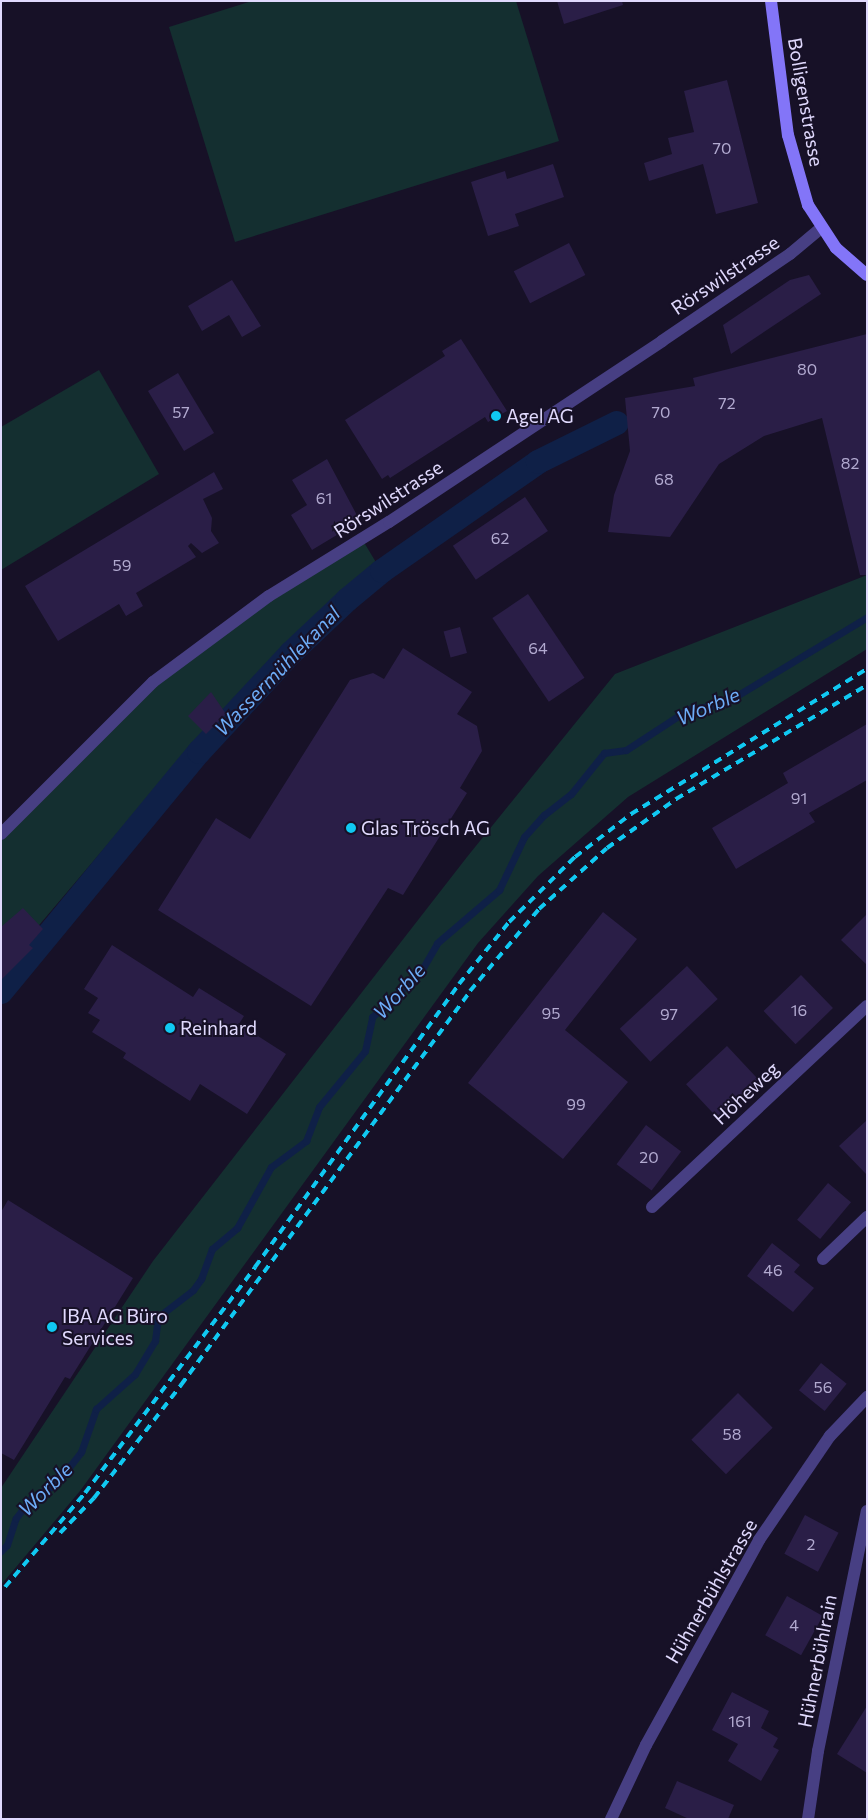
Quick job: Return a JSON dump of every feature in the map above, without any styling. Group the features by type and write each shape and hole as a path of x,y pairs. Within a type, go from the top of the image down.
{"main road":[{"name":"Bolligenstrasse","path":"771,1 788,135 808,205 821,228 836,248 867,275"}],"street":[{"name":"Rörswilstrasse","path":"1,834 153,682 269,596 389,522 654,346 790,254 821,228"},
{"name":"Höheweg","path":"652,1207 867,1006"},
{"path":"823,1260 867,1217"},
{"name":"Hühnerbühlstrasse","path":"611,1819 646,1745 759,1540 830,1436 867,1397"},
{"name":"Hühnerbühlrain","path":"808,1819 818,1751 867,1511"}],"green space":[{"path":"252,1 516,1 559,141 235,242 169,27"},
{"path":"99,370 159,474 1,570 1,427"},
{"path":"362,539 377,564 284,648 191,746 1,970 1,834 153,682"},
{"path":"867,575 867,649 628,797 538,876 478,943 80,1491 1,1585 1,1488 153,1261 467,857 615,674"}],"building":[{"path":"557,1 622,1 623,5 564,24"},
{"path":"727,80 758,203 716,214 703,164 649,181 644,163 672,154 668,138 694,132 684,91"},
{"path":"553,164 564,197 515,214 519,226 488,236 471,182 505,171 507,179"},
{"path":"569,243 585,275 530,303 514,271"},
{"path":"809,275 821,294 731,354 723,325 790,280"},
{"path":"232,280 261,326 242,337 229,315 202,331 188,306"},
{"path":"867,334 867,575 860,575 822,418 764,436 719,464 670,537 608,532 614,495 630,451 625,398 695,386 693,378"},
{"path":"461,339 507,411 488,422 485,417 390,478 388,475 382,479 345,420 445,356 442,351"},
{"path":"178,373 214,433 184,451 148,391"},
{"path":"327,459 360,521 312,550 291,515 307,505 292,480"},
{"path":"214,472 223,489 203,499 212,518 211,531 219,543 202,553 191,543 188,546 196,557 136,593 143,606 126,616 119,604 58,641 25,586"},
{"path":"525,497 548,531 476,580 453,546"},
{"path":"528,594 584,678 549,702 492,618"},
{"path":"460,627 467,653 451,657 444,631"},
{"name":"Glas Trösch AG","path":"403,648 472,692 457,714 477,726 482,751 460,788 467,793 403,895 388,888 311,1006 158,910 216,818 250,839 350,680 373,673 384,679"},
{"path":"211,692 226,714 206,734 188,716"},
{"path":"867,724 867,780 809,813 815,822 736,869 712,828 788,783 783,773"},
{"path":"23,908 43,929 29,945 33,948 1,980 1,927"},
{"path":"603,912 637,939 565,1030 628,1082 563,1159 468,1083"},
{"path":"867,914 867,965 841,940"},
{"name":"Reinhard","path":"112,945 193,997 199,988 244,1016 239,1024 286,1054 247,1114 200,1084 190,1101 123,1058 126,1053 92,1032 100,1020 88,1013 98,998 84,989"},
{"path":"687,966 718,999 650,1062 620,1029"},
{"path":"801,975 833,1008 796,1044 764,1011"},
{"path":"727,1046 760,1081 719,1119 686,1084"},
{"path":"867,1120 867,1175 839,1146"},
{"path":"646,1125 681,1151 652,1191 617,1164"},
{"path":"828,1183 851,1202 820,1239 797,1220"},
{"name":"IBA AG Büro Services","path":"8,1200 133,1278 70,1379 65,1377 14,1460 1,1453 1,1212"},
{"path":"772,1243 800,1265 794,1272 814,1288 793,1312 747,1276"},
{"path":"821,1363 847,1384 825,1411 799,1390"},
{"path":"738,1393 773,1428 726,1474 691,1440"},
{"path":"805,1515 839,1533 818,1572 784,1554"},
{"path":"787,1596 823,1616 801,1655 765,1635"},
{"path":"732,1692 769,1711 761,1728 778,1738 773,1747 779,1750 761,1781 728,1761 738,1744 712,1730"},
{"path":"867,1706 867,1773 837,1754"},
{"path":"677,1781 734,1805 728,1819 689,1819 665,1808"}],"waterway":[{"name":"Wassermühlekanal","path":"1,992 199,752 291,653 347,600 382,571 538,462 617,423"},
{"name":"Worble","path":"1,1551 7,1545 16,1518 32,1497 56,1484 81,1452 96,1409 135,1374 155,1341 158,1317 193,1290 201,1279 212,1249 237,1228 271,1167 306,1141 319,1107 365,1051 372,1017 420,973 437,943 499,890 524,837 544,815 571,794 604,753 626,750 689,709 723,704 867,617"}],"railway":[{"path":"5,1587 85,1493 255,1267 459,984 509,922 575,857 631,814 867,669"},
{"path":"60,1533 94,1498 181,1385 470,991 539,909 607,848 676,799 867,685"}],"place":[{"name":"Agel AG","path":"496,416"},
{"name":"Glas Trösch AG","path":"351,828"},
{"name":"Reinhard","path":"170,1028"},
{"name":"IBA AG Büro Services","path":"52,1327"}]}
